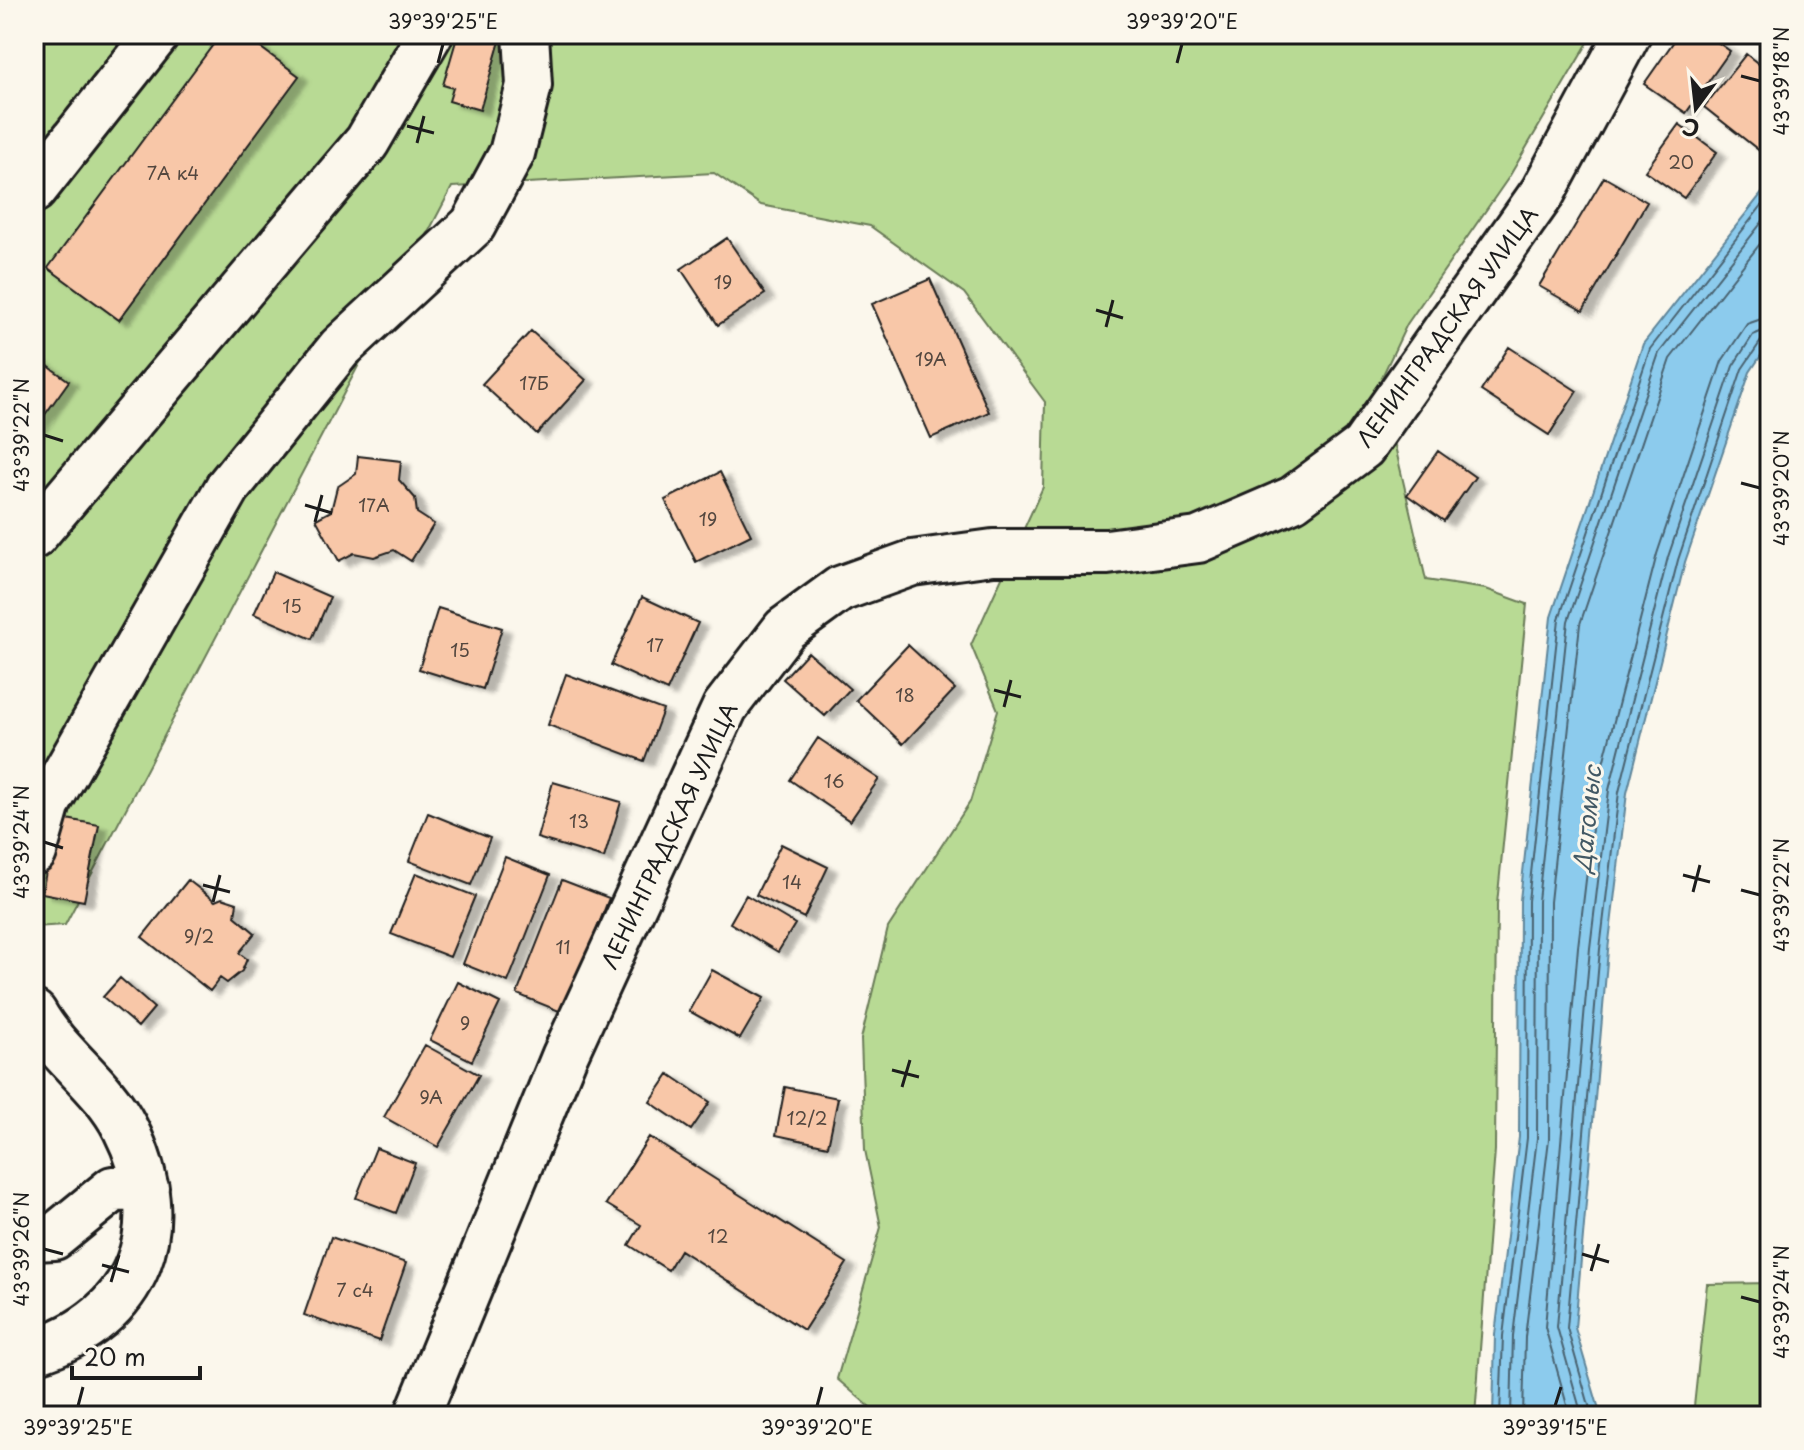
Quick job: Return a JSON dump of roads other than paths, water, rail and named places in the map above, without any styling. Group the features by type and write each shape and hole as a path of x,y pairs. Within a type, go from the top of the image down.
{"street":[{"path":"34,190 157,34"},
{"path":"34,536 367,142 430,34"},
{"path":"34,852 48,803 228,487 340,348 473,225 512,153 529,85 526,34"},
{"name":"ЛЕНИНГРАДСКАЯ УЛИЦА","path":"417,1416 564,1057 725,707 785,629 840,589 912,563 993,552 1107,552 1198,540 1293,499 1363,447 1543,192 1628,34"},
{"path":"34,1013 44,1030 106,1099 126,1129 146,1188 147,1245 129,1287 89,1326 34,1351"},
{"path":"34,1238 54,1237 113,1189 146,1188"}],"water":[{"name":"Дагомыс","path":"1770,183 1770,342 1750,372 1685,562 1627,793 1608,950 1575,1328 1601,1416 1493,1416 1495,1335 1519,1137 1520,900 1551,617 1643,344"}]}
